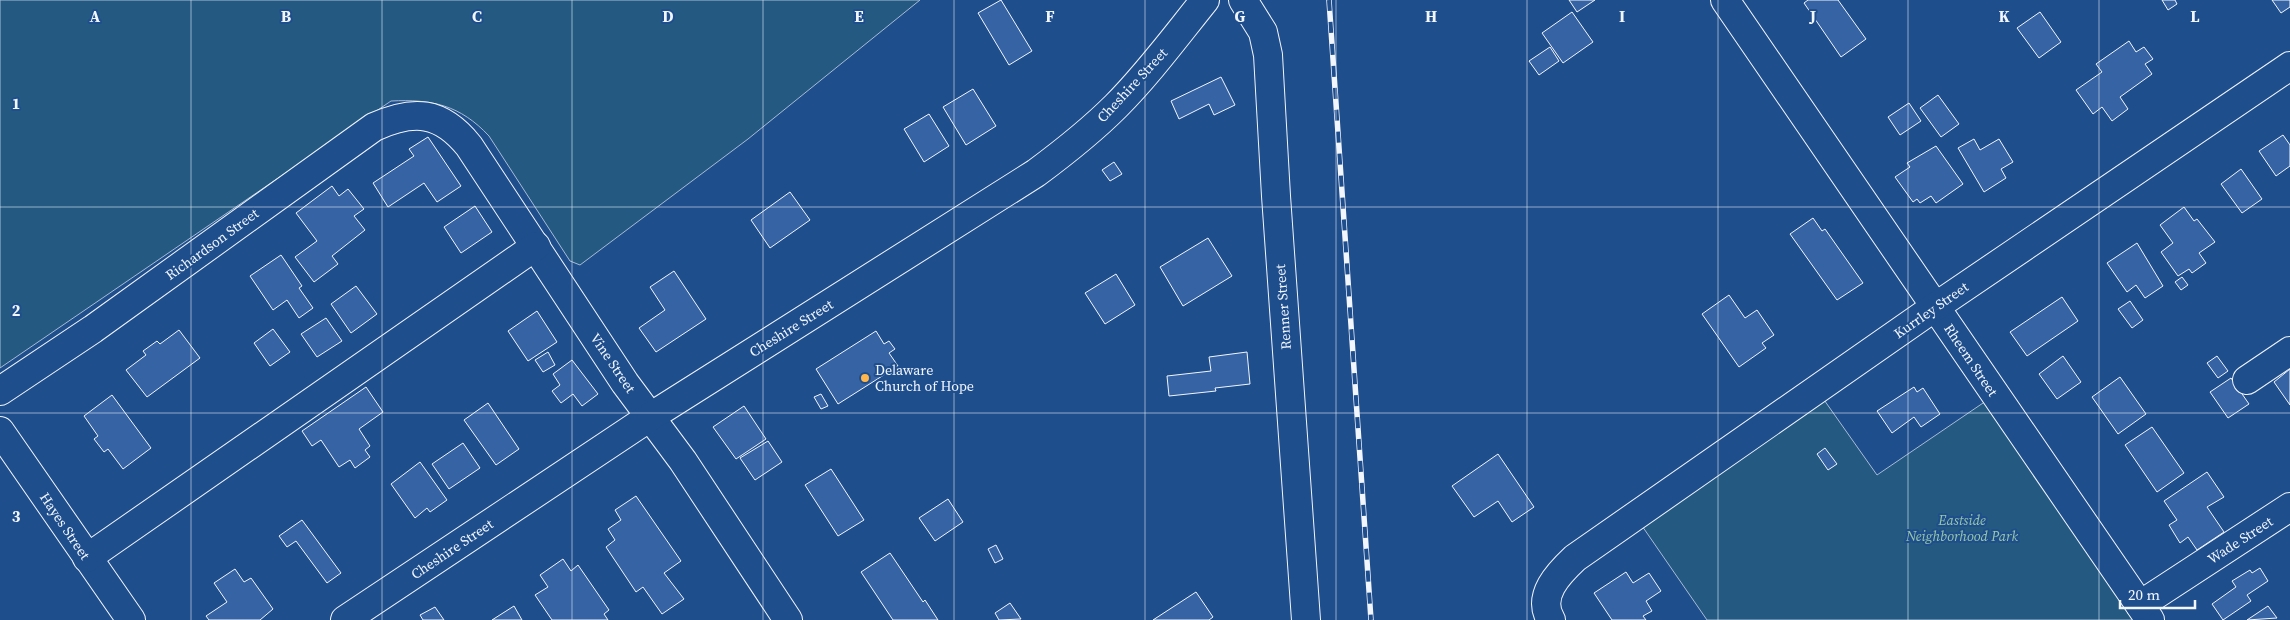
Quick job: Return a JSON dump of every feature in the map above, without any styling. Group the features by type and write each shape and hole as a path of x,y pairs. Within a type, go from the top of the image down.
{"street":[{"name":"Cheshire Street","path":"345,620 650,417 1027,179 1066,150 1115,107 1142,78 1205,0"},
{"name":"Renner Street","path":"1243,0 1262,32 1268,55 1276,206 1306,620"},
{"name":"Rheem Street","path":"1725,0 2145,612"},
{"name":"Kurrley Street","path":"1551,620 1546,604 1548,591 1556,576 1575,558 1935,307 2290,66"},
{"name":"Richardson Street","path":"0,391 93,329 374,127 394,118 411,115 429,117"},
{"name":"Vine Street","path":"429,117 446,123 464,140 625,383 683,461 788,620"},
{"path":"87,558 536,246"},
{"path":"2247,380 2290,350"},
{"name":"Hayes Street","path":"0,431 131,620"},
{"name":"Wade Street","path":"2145,612 2290,507"}],"green space":[{"path":"0,0 920,0 748,139 580,265 570,261 489,136 478,126 467,117 444,106 420,101 391,101 0,368"},
{"name":"Eastside Neighborhood Park","path":"1822,397 1877,475 1986,401 2137,620 1707,620 1640,523"}],"building":[{"path":"1001,0 1032,51 1009,65 978,13"},
{"path":"1569,0 1595,0 1577,12"},
{"path":"1808,0 1838,0 1866,39 1841,57 1804,3"},
{"path":"2162,0 2175,0 2177,4 2168,10"},
{"path":"2272,0 2290,0 2290,7 2281,13"},
{"path":"1572,12 1593,42 1563,63 1542,33"},
{"path":"2040,12 2061,42 2039,58 2017,28"},
{"path":"2129,41 2136,52 2144,47 2153,59 2145,64 2152,74 2120,97 2128,109 2112,121 2102,107 2093,114 2076,90 2102,72 2096,64"},
{"path":"1550,47 1559,61 1539,75 1529,61"},
{"path":"1221,77 1235,105 1214,115 1209,104 1179,119 1171,101"},
{"path":"973,89 996,126 966,145 943,107"},
{"path":"1938,95 1959,124 1941,137 1920,108"},
{"path":"1909,103 1921,121 1900,135 1888,117"},
{"path":"929,114 949,146 924,162 904,129"},
{"path":"2283,135 2290,145 2290,166 2276,176 2259,151"},
{"path":"428,137 461,186 437,202 424,183 388,207 373,183 414,156 409,149"},
{"path":"1974,139 1980,150 1999,139 2013,162 2001,169 2006,178 1984,192 1958,148"},
{"path":"1936,146 1963,184 1936,203 1931,196 1920,203 1917,199 1913,202 1895,177 1910,167 1907,163"},
{"path":"1114,162 1122,174 1110,181 1102,170"},
{"path":"2241,169 2262,199 2242,213 2221,184"},
{"path":"332,186 339,196 348,189 364,209 354,216 365,230 332,256 338,264 314,282 295,257 317,241 296,213"},
{"path":"790,192 810,220 770,248 751,220"},
{"path":"475,206 492,232 461,253 444,227"},
{"path":"2184,207 2194,221 2197,219 2215,242 2199,253 2206,263 2192,273 2189,269 2178,276 2161,252 2173,243 2160,225"},
{"path":"1813,218 1822,231 1825,229 1863,283 1837,300 1790,234"},
{"path":"1208,238 1232,276 1183,306 1160,267"},
{"path":"2137,243 2163,286 2145,298 2136,285 2127,292 2107,263"},
{"path":"281,255 302,286 299,288 313,308 299,318 287,300 273,310 250,276"},
{"path":"674,271 706,319 656,352 639,328 665,310 650,287"},
{"path":"1116,274 1135,305 1105,324 1085,293"},
{"path":"2182,277 2188,285 2181,290 2175,282"},
{"path":"356,286 377,314 351,333 331,304"},
{"path":"1729,295 1745,318 1757,310 1774,335 1762,343 1766,348 1739,367 1702,314"},
{"path":"2062,297 2078,321 2027,356 2010,332"},
{"path":"2130,301 2143,320 2132,328 2118,309"},
{"path":"537,311 557,342 528,361 508,331"},
{"path":"326,318 342,341 317,357 301,334"},
{"path":"273,329 290,352 270,366 254,343"},
{"path":"179,330 200,358 147,397 126,370 146,355 143,351 157,341 160,344"},
{"path":"876,331 884,344 889,341 895,349 889,353 898,366 838,404 816,369"},
{"path":"548,352 555,365 543,372 535,360"},
{"path":"1247,352 1250,384 1215,388 1216,391 1169,396 1167,376 1211,371 1209,357"},
{"path":"2063,356 2081,382 2057,399 2039,374"},
{"path":"2217,356 2228,371 2218,378 2207,363"},
{"path":"572,360 598,394 582,406 573,394 561,403 552,391 560,385 553,374"},
{"path":"2290,369 2290,405 2274,382"},
{"path":"2120,377 2146,414 2118,434 2092,397"},
{"path":"2231,378 2249,404 2228,418 2210,392"},
{"path":"366,387 383,412 359,429 370,446 365,450 370,457 355,468 350,460 339,467 321,440 312,446 302,431"},
{"path":"1914,387 1917,392 1923,388 1940,414 1921,427 1914,417 1892,433 1877,411"},
{"path":"821,394 828,406 821,409 814,397"},
{"path":"112,395 151,448 123,469 108,449 104,452 94,439 98,436 84,416"},
{"path":"488,403 519,449 496,465 464,420"},
{"path":"744,406 766,439 736,459 713,427"},
{"path":"2152,427 2184,473 2157,492 2125,445"},
{"path":"768,441 782,462 755,480 740,458"},
{"path":"463,443 480,468 449,489 432,464"},
{"path":"1825,448 1837,464 1828,470 1817,454"},
{"path":"1498,454 1534,507 1512,522 1498,501 1474,517 1452,486"},
{"path":"420,462 447,500 430,512 427,508 415,518 391,484"},
{"path":"831,469 864,520 838,536 805,485"},
{"path":"2207,472 2224,497 2207,507 2224,532 2197,550 2188,537 2180,543 2169,525 2177,520 2164,501"},
{"path":"636,496 681,561 664,573 684,599 662,614 643,587 636,592 606,547 615,540 608,529 621,520 615,510"},
{"path":"948,499 963,522 935,541 919,518"},
{"path":"302,520 341,573 327,583 296,541 287,547 279,536"},
{"path":"996,545 1003,559 995,563 988,549"},
{"path":"890,553 923,602 925,600 938,620 893,620 861,572"},
{"path":"563,559 571,571 578,565 609,610 604,614 608,620 552,620 535,595 548,587 540,575"},
{"path":"2260,568 2268,581 2247,595 2251,601 2223,620 2212,604 2236,587 2232,581 2250,570 2252,573"},
{"path":"235,569 244,582 251,578 273,609 260,620 209,620 206,616 227,602 214,583"},
{"path":"1626,572 1633,583 1649,573 1661,591 1646,601 1652,611 1643,616 1646,620 1612,620 1594,593"},
{"path":"1196,592 1213,617 1209,620 1153,620"},
{"path":"1010,603 1021,619 999,620 995,613"},
{"path":"514,606 522,620 492,620"},
{"path":"2268,606 2277,618 2247,620"},
{"path":"435,607 444,620 423,620 420,615"}],"railway":[{"path":"1329,0 1371,620"}],"place":[{"name":"Delaware Church of Hope","path":"865,378"}]}
